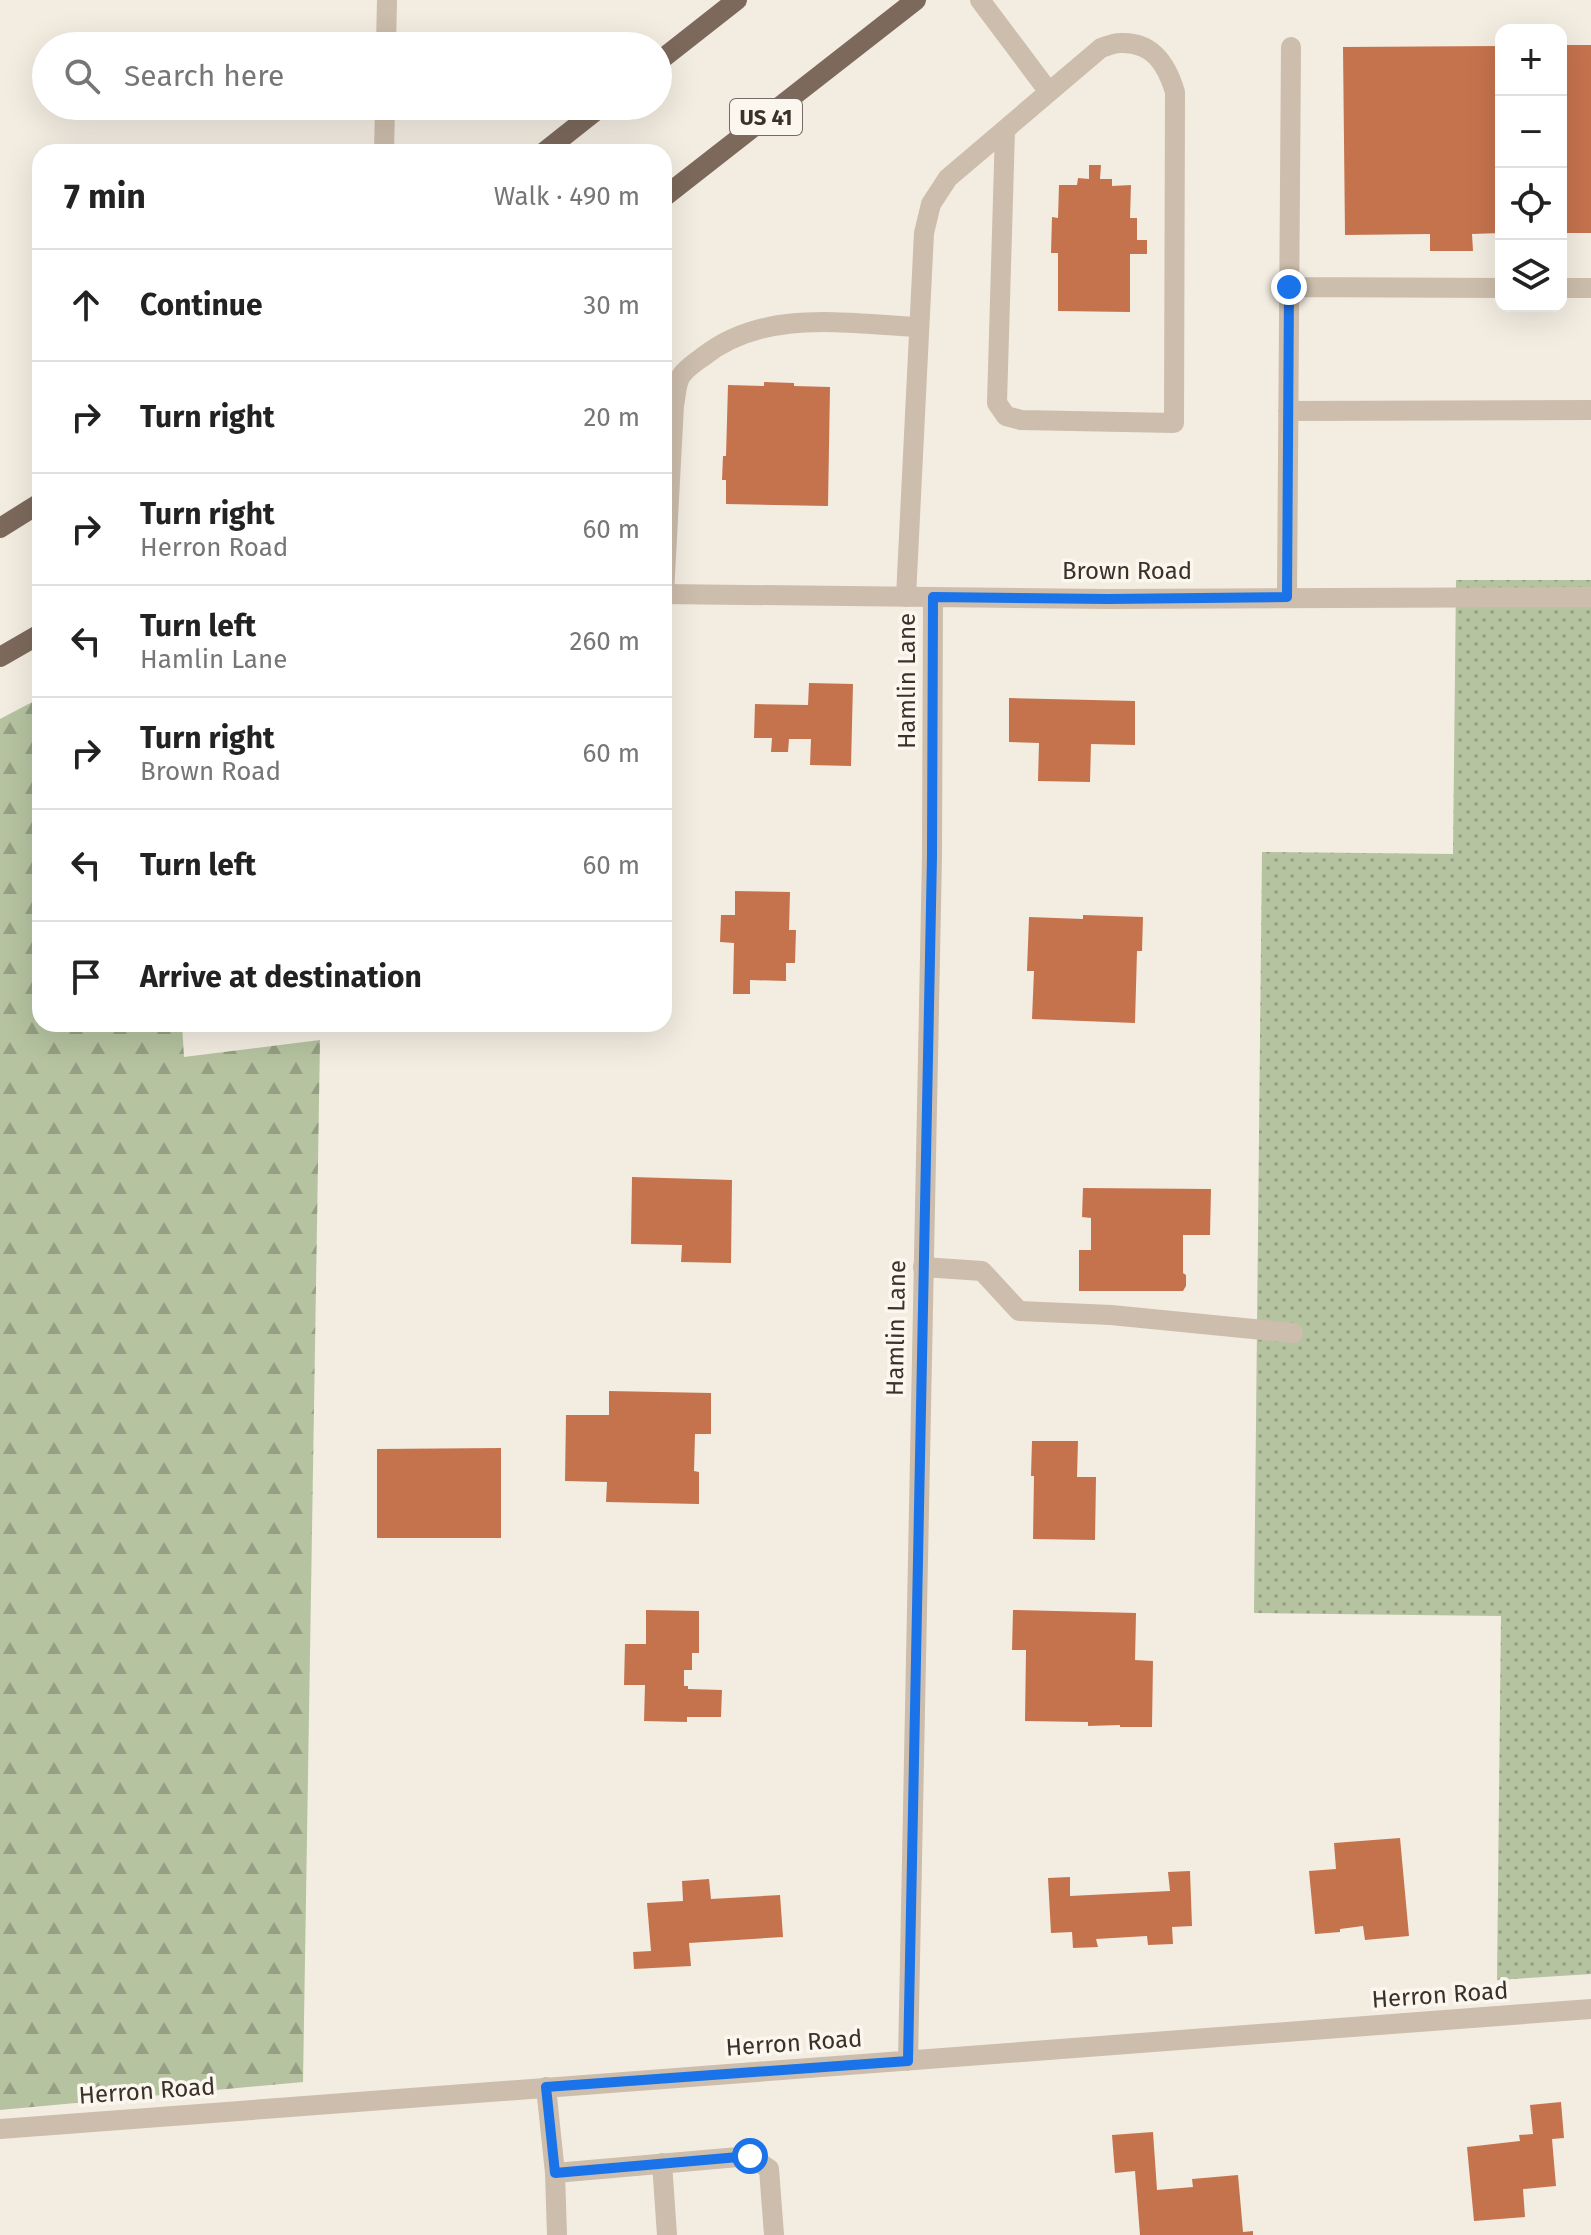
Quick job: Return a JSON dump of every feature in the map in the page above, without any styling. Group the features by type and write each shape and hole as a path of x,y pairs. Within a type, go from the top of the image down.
{"main road":[{"path":"672,51 737,0"},
{"name":"US 41","path":"672,191 916,0"},
{"path":"554,144 584,120"},
{"path":"568,144 588,120"},
{"path":"0,528 32,508"},
{"path":"0,657 32,639"}],"street":[{"path":"386,32 387,0"},
{"path":"980,0 1049,92"},
{"path":"906,597 924,233 931,204 948,178 1049,92 1101,48 1121,43 1139,46 1157,55 1169,71 1175,92 1174,423 1021,420 1006,416 997,403 1005,130"},
{"path":"1287,597 1291,47"},
{"path":"384,144 385,120"},
{"path":"1289,287 1495,288"},
{"path":"1567,288 1591,288"},
{"path":"672,443 679,377 720,344 775,324 802,322 919,327"},
{"path":"1288,411 1591,410"},
{"name":"Brown Road","path":"672,594 1108,599 1591,597"},
{"name":"Hamlin Lane","path":"908,2061 931,872 933,597"},
{"path":"923,1267 982,1271 1019,1311 1111,1315 1293,1333"},
{"name":"Herron Road","path":"0,2129 1591,2009"},
{"path":"546,2087 555,2173 557,2235"},
{"path":"555,2173 750,2156 769,2169 774,2235"},
{"path":"662,2163 667,2235"}],"green space":[{"path":"1456,580 1591,580 1591,1974 1497,1980 1501,1616 1254,1613 1262,852 1453,854"},
{"path":"32,702 32,1032 182,1032 184,1057 320,1040 303,2082 0,2110 0,719"}],"building":[{"path":"1567,45 1591,45 1591,233 1567,233"},
{"path":"1495,46 1495,233 1472,234 1473,251 1430,251 1430,234 1345,235 1343,47"},
{"path":"1089,165 1101,165 1100,179 1112,179 1112,186 1131,185 1130,218 1137,218 1137,240 1147,240 1147,254 1130,254 1130,312 1058,311 1058,253 1051,253 1052,217 1058,218 1059,185 1077,185 1078,178 1089,179"},
{"path":"764,382 830,387 828,506 726,504 726,480 722,480 723,456 726,456 728,385 764,386"},
{"path":"809,683 853,684 851,766 810,765 811,739 789,739 788,752 771,752 772,738 754,738 755,704 808,705"},
{"path":"1009,698 1135,701 1135,745 1091,744 1090,782 1038,781 1039,743 1009,742"},
{"path":"735,891 790,892 789,930 796,930 795,963 786,963 786,981 750,980 750,994 733,994 734,943 720,942 721,915 735,915"},
{"path":"1083,915 1143,917 1142,951 1137,951 1135,1023 1032,1019 1034,971 1027,971 1029,917 1083,919"},
{"path":"632,1177 732,1180 731,1263 681,1262 682,1245 631,1244"},
{"path":"1083,1188 1211,1189 1210,1235 1183,1235 1186,1286 1183,1291 1079,1291 1079,1250 1091,1250 1091,1218 1082,1217"},
{"path":"609,1391 711,1393 711,1434 695,1434 694,1471 699,1472 699,1504 606,1502 607,1482 565,1481 566,1415 609,1415"},
{"path":"1032,1441 1078,1441 1077,1477 1096,1477 1095,1540 1033,1539"},
{"path":"501,1448 501,1538 377,1538 377,1449"},
{"path":"646,1610 699,1611 699,1653 692,1653 692,1670 684,1670 684,1686 688,1689 722,1690 721,1717 687,1717 687,1722 644,1721 645,1685 624,1685 625,1644 646,1644"},
{"path":"1013,1610 1136,1613 1135,1660 1153,1661 1152,1727 1025,1721 1026,1650 1012,1650"},
{"path":"1400,1838 1409,1936 1365,1940 1363,1926 1315,1934 1309,1871 1336,1869 1334,1843"},
{"path":"1190,1871 1192,1926 1172,1927 1173,1944 1148,1945 1147,1936 1096,1939 1098,1947 1073,1948 1072,1932 1051,1933 1048,1878 1070,1877 1070,1896 1170,1891 1168,1872"},
{"path":"709,1879 711,1899 780,1895 783,1937 689,1943 691,1966 634,1969 633,1952 651,1951 647,1903 683,1901 682,1881"},
{"path":"1561,2102 1564,2138 1552,2139 1556,2186 1523,2189 1525,2217 1474,2221 1467,2147 1520,2141 1519,2135 1533,2134 1530,2105"},
{"path":"1153,2132 1157,2190 1193,2187 1192,2179 1238,2175 1243,2232 1253,2231 1253,2235 1140,2235 1135,2171 1115,2173 1112,2135"}],"route":[{"path":"750,2156 555,2173 546,2087 908,2061 932,856 933,597 1287,597 1289,287"}]}
